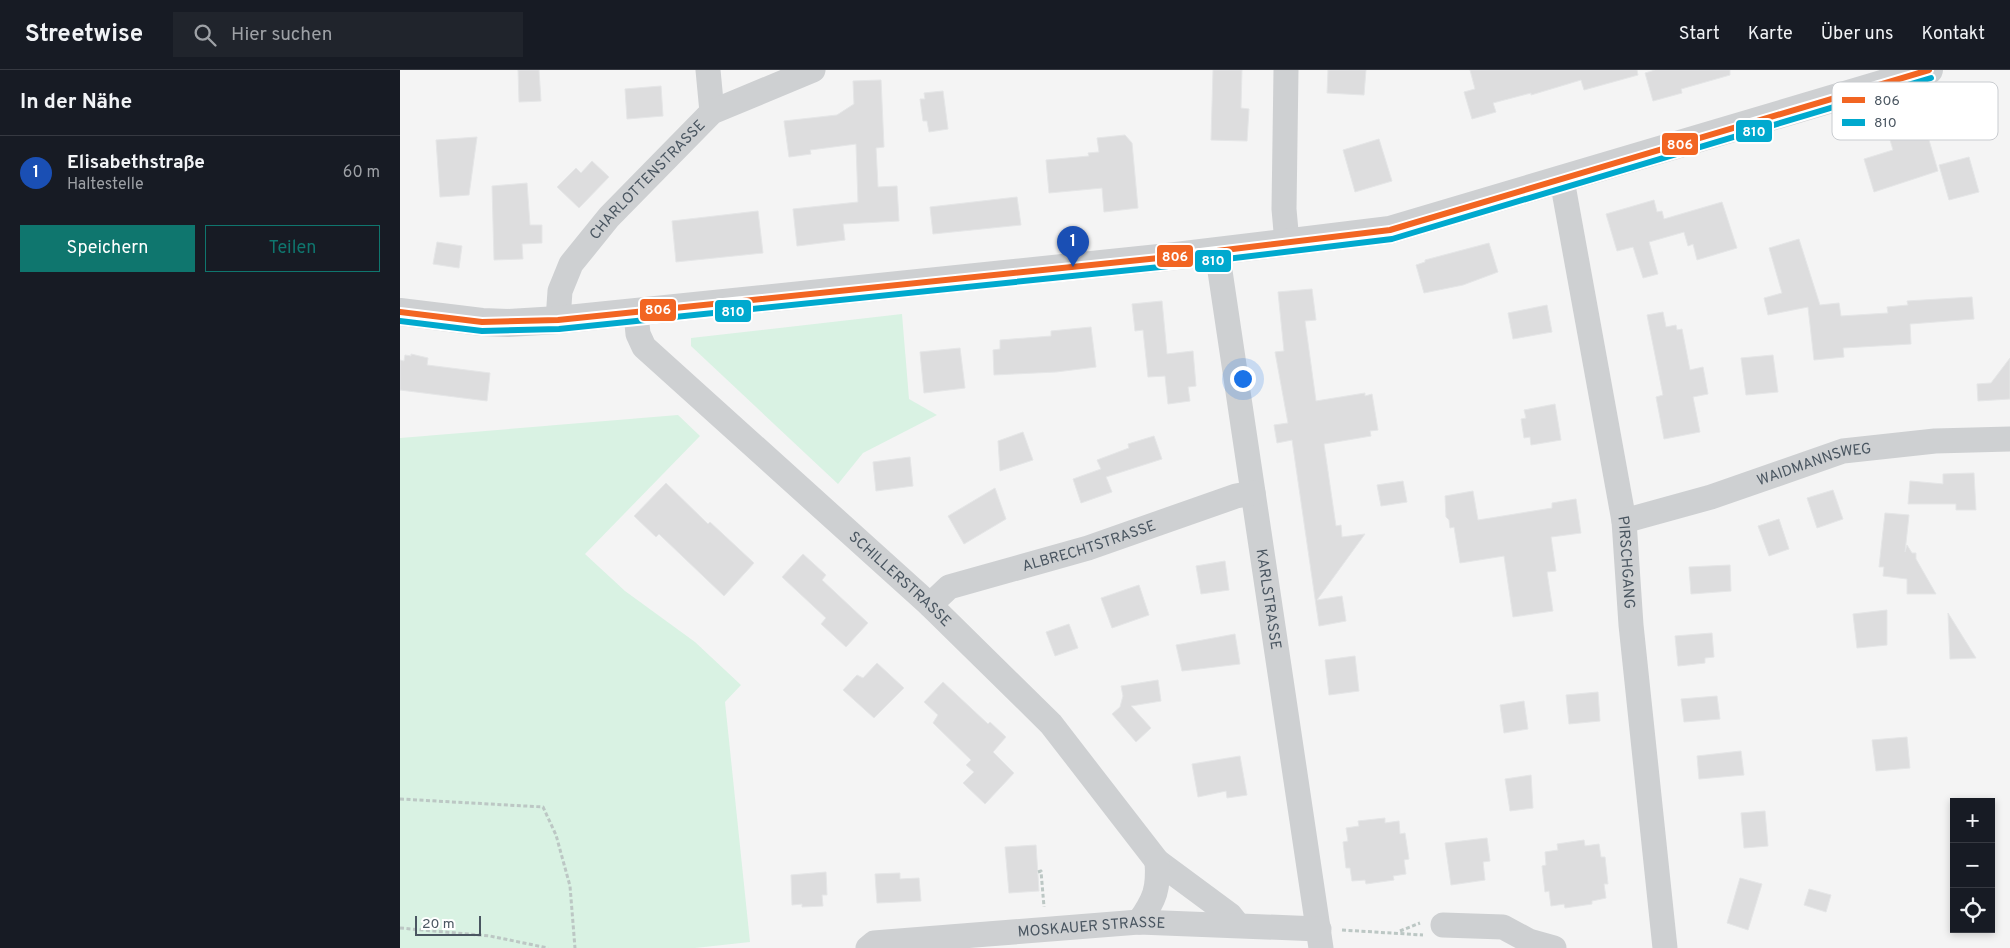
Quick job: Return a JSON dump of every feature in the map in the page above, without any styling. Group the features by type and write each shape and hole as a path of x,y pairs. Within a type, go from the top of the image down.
{"street":[{"path":"708,70 712,112"},
{"name":"CHARLOTTENSTRASSE","path":"558,320 560,292 571,264 609,217 712,112 813,70"},
{"path":"1286,70 1284,209 1288,243"},
{"path":"1889,82 1929,70"},
{"path":"400,312 508,324 558,320 1217,252 1390,230 1832,99"},
{"name":"PIRSCHGANG","path":"1562,180 1624,521 1631,626 1665,948"},
{"name":"KARLSTRASSE","path":"1217,252 1320,938"},
{"name":"SCHILLERSTRASSE","path":"636,313 638,334 644,347 930,604 1051,724 1157,861 1230,915 1238,925"},
{"name":"WAIDMANNSWEG","path":"1624,521 1711,496 1842,451 1935,441 2010,438"},
{"name":"ALBRECHTSTRASSE","path":"930,604 949,587 1088,548 1236,496 1254,493"},
{"path":"1139,922 1153,902 1158,878 1157,861"},
{"name":"MOSKAUER STRASSE","path":"868,948 874,942 1139,922 1238,925 1320,938"},
{"path":"1443,925 1503,928 1529,941 1554,948"}],"path":[{"path":"400,799 543,807 556,835 570,886 575,948"},
{"path":"1038,872 1041,871 1046,928"},
{"path":"400,928 490,936 548,948"},
{"path":"1320,938 1400,932"}],"green space":[{"path":"902,314 909,399 937,415 863,453 838,484 691,346 691,338"},
{"path":"678,415 700,436 585,554 625,591 695,642 741,685 725,702 750,942 695,948 400,948 400,438"}],"building":[{"path":"518,70 539,70 541,101 519,102"},
{"path":"1213,70 1242,70 1241,108 1249,109 1247,141 1211,140"},
{"path":"1328,70 1366,70 1364,95 1327,93"},
{"path":"1470,70 1637,70 1638,75 1584,90 1581,80 1531,95 1531,93 1493,103 1496,112 1472,119 1464,92 1475,89"},
{"path":"1655,70 1730,70 1730,75 1681,89 1682,93 1653,101 1645,73"},
{"path":"881,80 884,147 876,148 878,187 897,186 899,221 843,224 845,240 797,246 793,209 858,202 856,144 810,150 811,154 789,157 784,121 837,115 854,104 853,81"},
{"path":"661,86 663,116 627,119 625,89"},
{"path":"943,91 948,129 929,132 927,121 923,121 920,99 925,99 924,93"},
{"path":"1125,135 1132,143 1138,208 1104,212 1102,188 1049,193 1046,160 1089,156 1088,153 1099,152 1097,138"},
{"path":"477,137 469,195 440,197 436,140"},
{"path":"1379,139 1392,181 1355,192 1343,150"},
{"path":"1890,140 1929,140 1938,171 1874,192 1864,159 1893,150"},
{"path":"1969,157 1979,192 1949,200 1939,165"},
{"path":"592,161 609,177 579,208 557,187 576,168 581,173"},
{"path":"527,183 530,225 542,225 542,243 522,244 523,259 494,260 492,186"},
{"path":"1017,197 1021,225 933,234 930,207"},
{"path":"1654,200 1657,212 1662,211 1664,219 1722,202 1737,248 1697,260 1693,244 1688,246 1684,232 1649,242 1658,274 1643,278 1633,247 1617,251 1606,214"},
{"path":"758,211 763,253 676,262 672,221"},
{"path":"1799,239 1820,305 1839,303 1841,316 1888,313 1887,307 1908,305 1907,301 1972,297 1974,319 1910,324 1911,344 1843,348 1844,357 1814,360 1808,307 1768,315 1764,298 1782,293 1769,248"},
{"path":"437,242 462,246 459,268 433,264"},
{"path":"1489,243 1498,272 1463,285 1424,293 1416,265 1425,262 1425,260"},
{"path":"1312,289 1316,320 1305,321 1316,401 1365,393 1365,396 1372,394 1378,430 1370,431 1371,436 1324,444 1336,526 1341,525 1342,537 1365,534 1317,600 1342,596 1346,621 1319,626 1292,440 1277,443 1274,425 1288,423 1275,352 1284,351 1278,292"},
{"path":"1162,301 1167,354 1193,351 1196,386 1188,387 1190,401 1168,404 1165,376 1148,377 1143,330 1135,331 1132,304"},
{"path":"1547,305 1552,332 1513,339 1508,313"},
{"path":"1663,312 1666,327 1676,325 1677,330 1682,329 1690,370 1703,367 1708,394 1693,397 1700,432 1664,439 1656,397 1663,395 1647,315"},
{"path":"1091,327 1096,367 1056,372 994,375 993,350 1000,349 1000,340 1051,336 1051,331"},
{"path":"960,348 965,388 924,393 920,352"},
{"path":"411,354 428,358 427,365 490,373 487,401 400,390 400,360 404,361 405,355 411,356"},
{"path":"1773,355 1778,392 1746,395 1741,358"},
{"path":"2010,358 2010,399 1978,401 1977,384 1991,383"},
{"path":"1555,404 1561,440 1531,445 1530,437 1524,438 1521,419 1526,418 1524,410"},
{"path":"1023,432 1033,460 1000,471 998,441"},
{"path":"1154,436 1162,459 1106,477 1112,492 1081,503 1073,479 1101,469 1097,460 1129,448 1128,444"},
{"path":"910,457 913,486 876,491 873,462"},
{"path":"1974,473 1976,510 1956,510 1956,504 1908,504 1910,481 1943,484 1943,474"},
{"path":"1403,481 1407,502 1381,506 1377,485"},
{"path":"666,483 708,524 710,522 754,563 724,596 659,534 656,537 634,516"},
{"path":"995,488 1006,519 964,544 948,516"},
{"path":"1833,490 1843,519 1817,528 1807,498"},
{"path":"1473,491 1478,520 1552,508 1552,503 1576,499 1581,533 1551,537 1556,571 1547,572 1553,611 1513,617 1504,556 1460,563 1454,527 1450,528 1449,520 1446,517 1445,496"},
{"path":"1885,513 1909,515 1905,552 1907,545 1912,553 1916,553 1916,559 1936,594 1907,594 1907,579 1883,576 1884,567 1879,567"},
{"path":"1779,519 1789,549 1769,556 1758,526"},
{"path":"803,554 826,575 822,580 868,623 846,647 821,624 826,618 782,577"},
{"path":"1225,561 1229,590 1201,594 1196,566"},
{"path":"1730,565 1731,591 1691,594 1689,567"},
{"path":"1139,585 1149,615 1112,628 1101,598"},
{"path":"1887,610 1887,645 1857,648 1853,614"},
{"path":"1948,613 1976,658 1950,659"},
{"path":"1069,624 1078,648 1055,656 1046,632"},
{"path":"1712,633 1714,657 1705,658 1705,663 1678,666 1675,636"},
{"path":"1235,634 1240,664 1182,671 1176,645"},
{"path":"1355,656 1359,691 1329,695 1325,660"},
{"path":"877,663 904,688 874,718 843,690 857,675 863,678"},
{"path":"1158,680 1161,701 1131,706 1151,728 1136,742 1112,714 1120,707 1123,696 1121,686"},
{"path":"943,682 988,724 990,722 1006,737 993,752 1014,773 985,804 963,783 974,772 966,765 971,760 933,723 938,715 924,702"},
{"path":"1598,692 1600,721 1569,724 1566,695"},
{"path":"1717,696 1720,719 1684,722 1681,699"},
{"path":"1524,701 1528,729 1504,733 1500,705"},
{"path":"1907,737 1910,768 1876,771 1872,740"},
{"path":"1741,751 1744,775 1699,779 1697,756"},
{"path":"1240,756 1247,795 1227,798 1226,791 1198,797 1192,764"},
{"path":"1531,775 1533,808 1510,811 1505,779"},
{"path":"1765,811 1768,846 1744,848 1741,813"},
{"path":"1385,818 1385,823 1399,821 1400,834 1405,833 1409,859 1404,860 1406,874 1393,876 1394,880 1366,884 1365,880 1352,881 1350,868 1346,868 1343,842 1348,841 1346,828 1359,826 1358,821"},
{"path":"1487,838 1490,861 1483,862 1485,880 1451,885 1445,843"},
{"path":"1584,840 1585,846 1599,844 1601,857 1605,857 1608,884 1604,884 1606,898 1592,901 1592,904 1565,908 1564,904 1551,906 1549,891 1545,892 1542,866 1546,865 1545,852 1558,850 1557,844"},
{"path":"1036,845 1039,891 1009,893 1005,847"},
{"path":"826,872 827,895 822,895 823,906 802,907 802,904 792,905 791,875"},
{"path":"900,873 900,879 919,878 921,901 877,903 875,874"},
{"path":"1740,878 1762,884 1748,930 1727,923"},
{"path":"1809,889 1831,895 1826,912 1804,905"}],"transit line":[{"name":"806","path":"1889,82 1929,70"},
{"name":"810","path":"1918,82 1931,78"},
{"name":"806","path":"400,312 482,322 558,320 1159,258 1390,230 1832,99"},
{"name":"810","path":"400,321 482,331 559,329 1160,267 1392,239 1832,108"}],"place":[{"name":"Elisabethstraße","path":"1073,267"}]}
